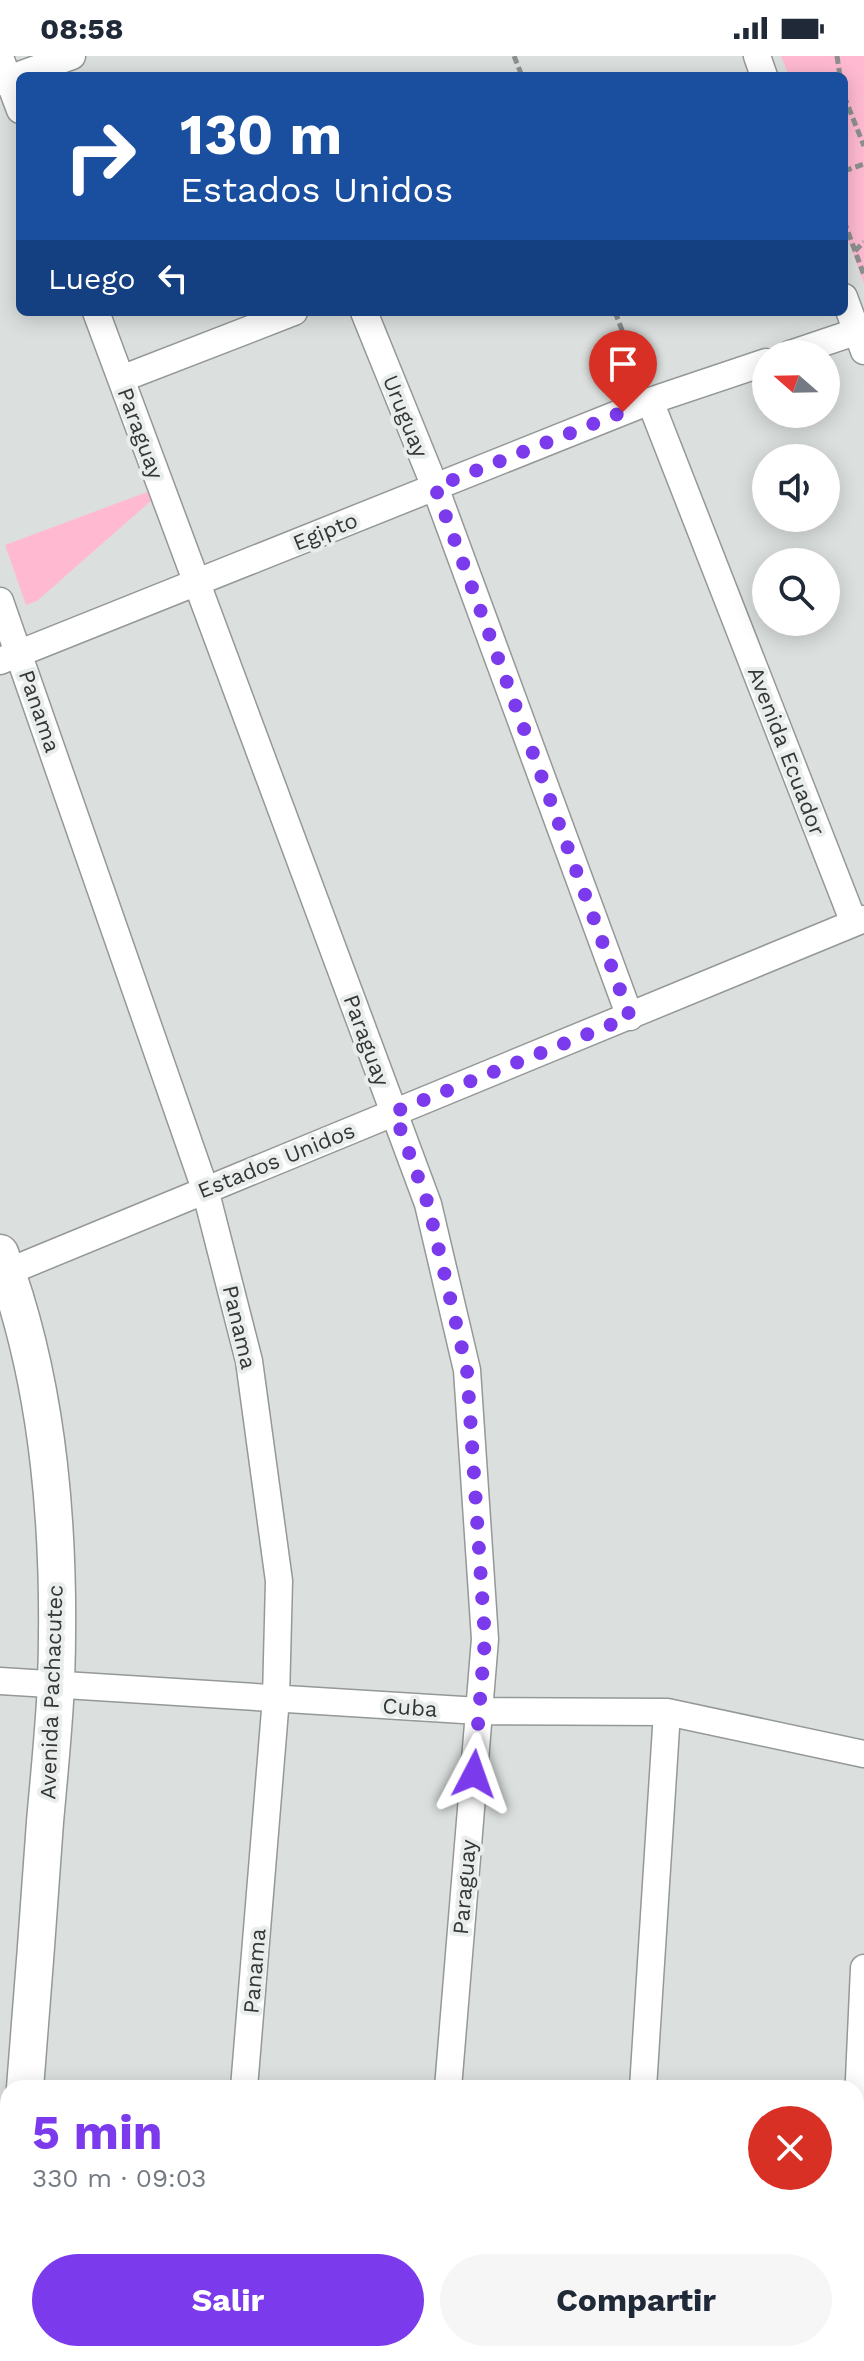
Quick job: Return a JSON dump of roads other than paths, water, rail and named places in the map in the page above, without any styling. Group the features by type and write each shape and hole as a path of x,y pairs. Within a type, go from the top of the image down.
{"main road":[{"name":"Avenida Pachacutec","path":"2,1266 25,1325 51,1487 57,1580 56,1684 26,2080"}],"street":[{"path":"16,101 3,73 72,56"},
{"path":"840,342 861,337 848,306"},
{"name":"Paraguay","path":"97,316 428,1204 467,1370 485,1639 449,2080"},
{"path":"121,379 284,316"},
{"name":"Uruguay","path":"366,316 435,487 630,1017"},
{"name":"Egipto","path":"10,658 650,401 752,367"},
{"name":"Avenida Ecuador","path":"650,401 859,921"},
{"name":"Panama","path":"0,601 10,658 205,1189 249,1361 279,1581 276,1698 245,2080"},
{"name":"Estados Unidos","path":"2,1266 205,1189 859,921"},
{"name":"Cuba","path":"0,1681 479,1711 667,1712 864,1754"},
{"path":"644,2080 667,1712"},
{"path":"859,2080 864,1968"}]}
